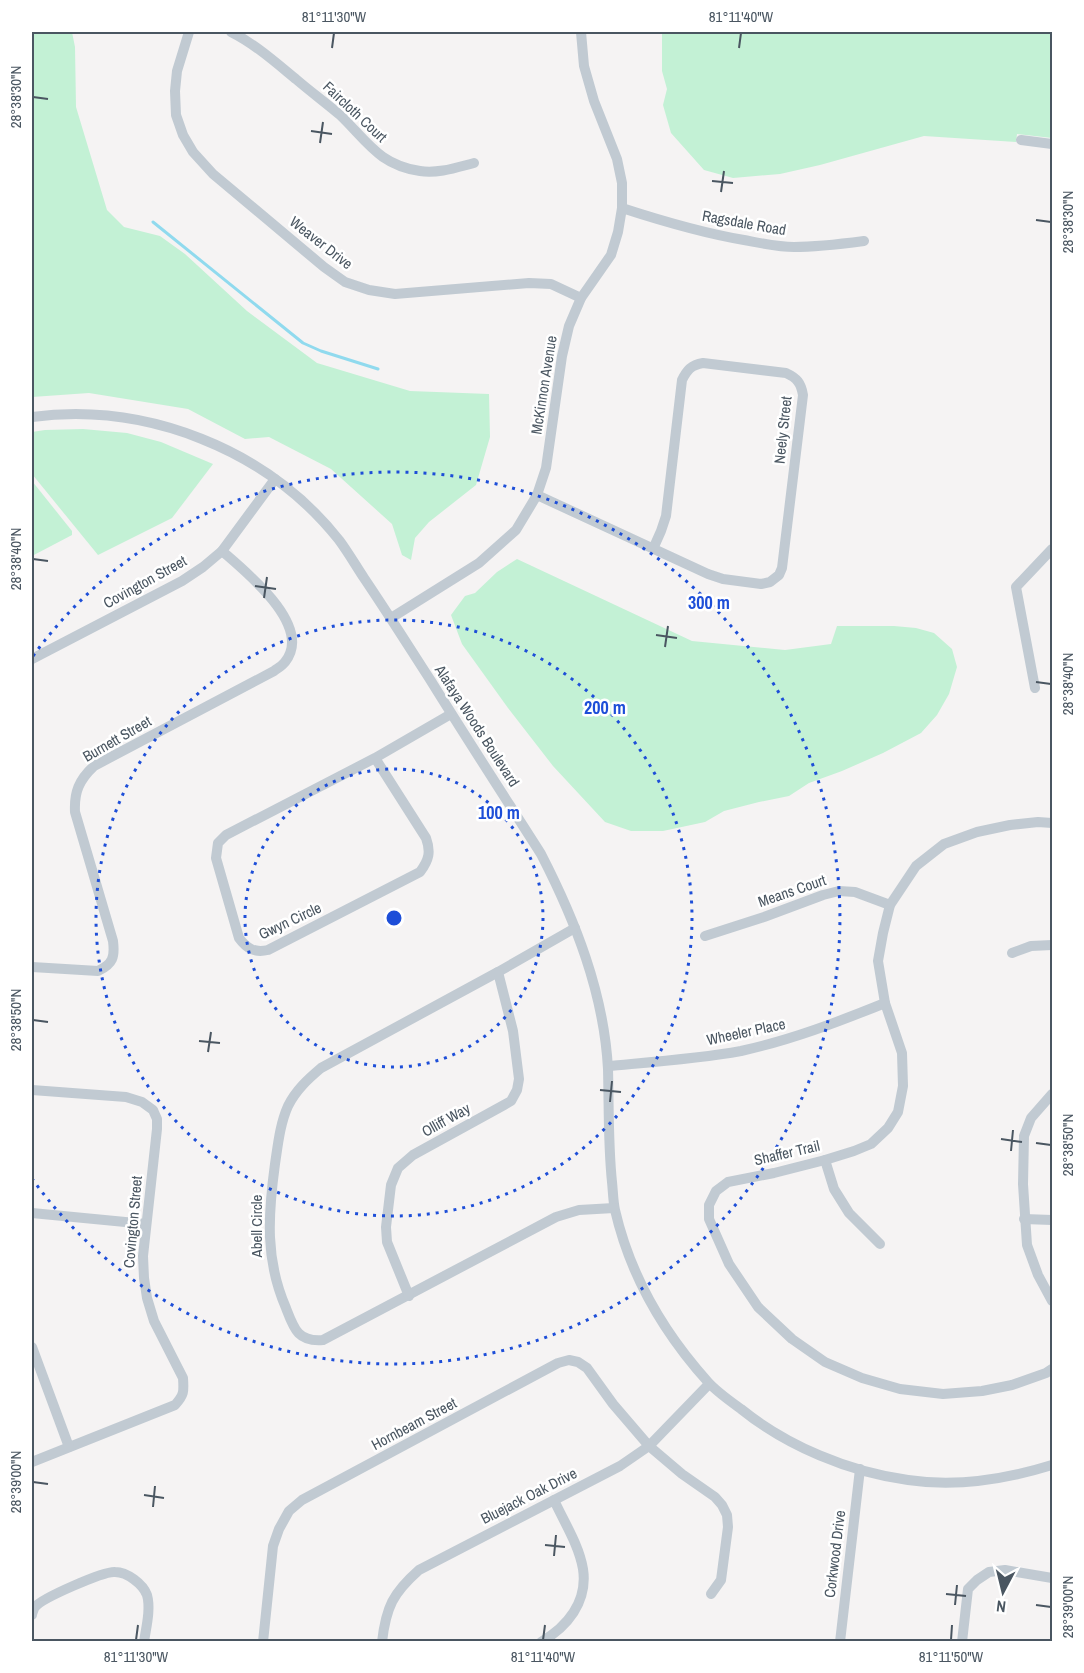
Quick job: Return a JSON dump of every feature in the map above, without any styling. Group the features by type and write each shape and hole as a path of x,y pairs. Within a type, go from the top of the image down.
{"street":[{"name":"Weaver Drive","path":"189,32 177,71 175,91 176,115 183,135 213,174 345,282 369,290 395,294 529,283 551,284 581,298"},
{"name":"Faircloth Court","path":"231,32 250,42 340,115 371,148 387,161 403,168 423,172 445,170 474,163"},
{"name":"McKinnon Avenue","path":"391,618 478,562 516,530 537,495 546,468 562,356 569,326 581,298 610,255 618,232 622,208 622,183 617,159 594,101 584,66 581,32"},
{"path":"1021,140 1053,144"},
{"name":"Ragsdale Road","path":"622,208 713,235 758,243 813,247 864,241"},
{"name":"Neely Street","path":"537,495 653,549 708,574 723,579 761,584 770,582 779,575 782,568 803,395 801,385 795,377 786,373 703,363 693,365 686,372 682,380 666,516 653,549"},
{"name":"Alafaya Woods Boulevard","path":"32,417 94,414 134,419 172,428 224,448 275,479 320,519 339,541 542,854 560,890 592,977 602,1021 608,1066 609,1162 614,1208 639,1282 658,1317 709,1384 757,1422 787,1441 860,1470 908,1480 936,1482 1006,1477 1053,1465"},
{"name":"Covington Street","path":"32,659 182,581 203,567 222,551 275,479"},
{"path":"1035,688 1016,587 1053,549"},
{"name":"Burnett Street","path":"32,967 98,971 107,967 115,951 75,812 74,801 77,787 84,776 94,766 274,671 285,663 292,641 286,617 252,577 222,551"},
{"name":"Gwyn Circle","path":"375,758 426,838 430,854 426,864 420,872 268,950 260,952 251,950 239,938 216,858 218,843 226,835 375,758 451,714"},
{"name":"Shaffer Trail","path":"1053,823 1010,825 977,832 944,844 916,866 890,905 882,933 878,962 885,1003 902,1053 903,1086 898,1112 888,1128 871,1144 825,1160 728,1182 716,1191 709,1205 709,1219 729,1264 758,1307 792,1339 825,1362 862,1378 900,1389 943,1394 1012,1385 1053,1369"},
{"name":"Means Court","path":"705,936 839,891 855,892 890,905"},
{"name":"Abell Circle","path":"575,928 321,1068 301,1086 289,1105 280,1128 272,1184 270,1255 278,1290 294,1328 303,1338 314,1341 323,1340 556,1217 579,1210 614,1208"},
{"path":"1012,953 1031,946 1053,945"},
{"name":"Olliff Way","path":"409,1296 387,1242 386,1227 391,1185 398,1168 413,1155 504,1106 511,1101 517,1090 519,1079 513,1031 498,972"},
{"name":"Wheeler Place","path":"608,1066 707,1057 741,1050 812,1032 885,1003"},
{"name":"Covington Street","path":"32,1090 126,1097 142,1102 153,1110 157,1119 157,1129 143,1256 144,1278 154,1321 183,1378 183,1396 175,1405 32,1462"},
{"path":"1053,1094 1031,1118 1024,1136 1023,1184 1027,1245 1038,1275 1053,1301"},
{"path":"825,1160 834,1189 849,1213 880,1244"},
{"path":"32,1213 146,1224"},
{"path":"1024,1219 1053,1220"},
{"path":"32,1347 69,1448"},
{"name":"Hornbeam Street","path":"263,1641 273,1546 289,1511 302,1500 568,1360 578,1362 587,1368 613,1404 649,1446 682,1474 715,1497 722,1505 727,1515 728,1527 721,1580 711,1594"},
{"name":"Bluejack Oak Drive","path":"382,1641 389,1605 402,1584 419,1570 620,1466 649,1446 709,1384"},
{"name":"Corkwood Drive","path":"840,1641 860,1470"},
{"path":"546,1640 563,1627 572,1615 579,1601 583,1571 578,1552 554,1500"},
{"path":"962,1641 968,1589 977,1580 989,1572 1005,1570 1053,1578"},
{"path":"32,1615 34,1607 46,1598 102,1574 115,1572 127,1575 139,1583 147,1594 144,1641"}],"green space":[{"path":"32,32 72,32 75,47 76,107 107,210 124,227 160,236 185,254 247,311 317,363 410,391 489,394 490,437 476,485 429,522 415,538 411,560 402,555 392,524 331,469 269,437 245,439 188,409 89,393 32,397"},
{"path":"662,32 1052,32 1052,138 1017,134 1016,142 924,136 780,174 733,178 704,170 671,133 663,105 667,89 662,71"},
{"path":"83,429 127,433 161,442 213,464 172,518 98,555 32,474 32,432"},
{"path":"32,481 72,531 72,535 32,556"},
{"path":"517,559 692,641 785,650 831,644 837,626 916,628 934,633 952,649 957,667 949,694 937,715 921,733 883,753 809,783 789,796 724,811 705,822 663,831 631,831 605,822 553,766 462,644 451,615 465,596 475,593 497,572"}],"waterway":[{"path":"153,222 303,343 378,369"}]}
